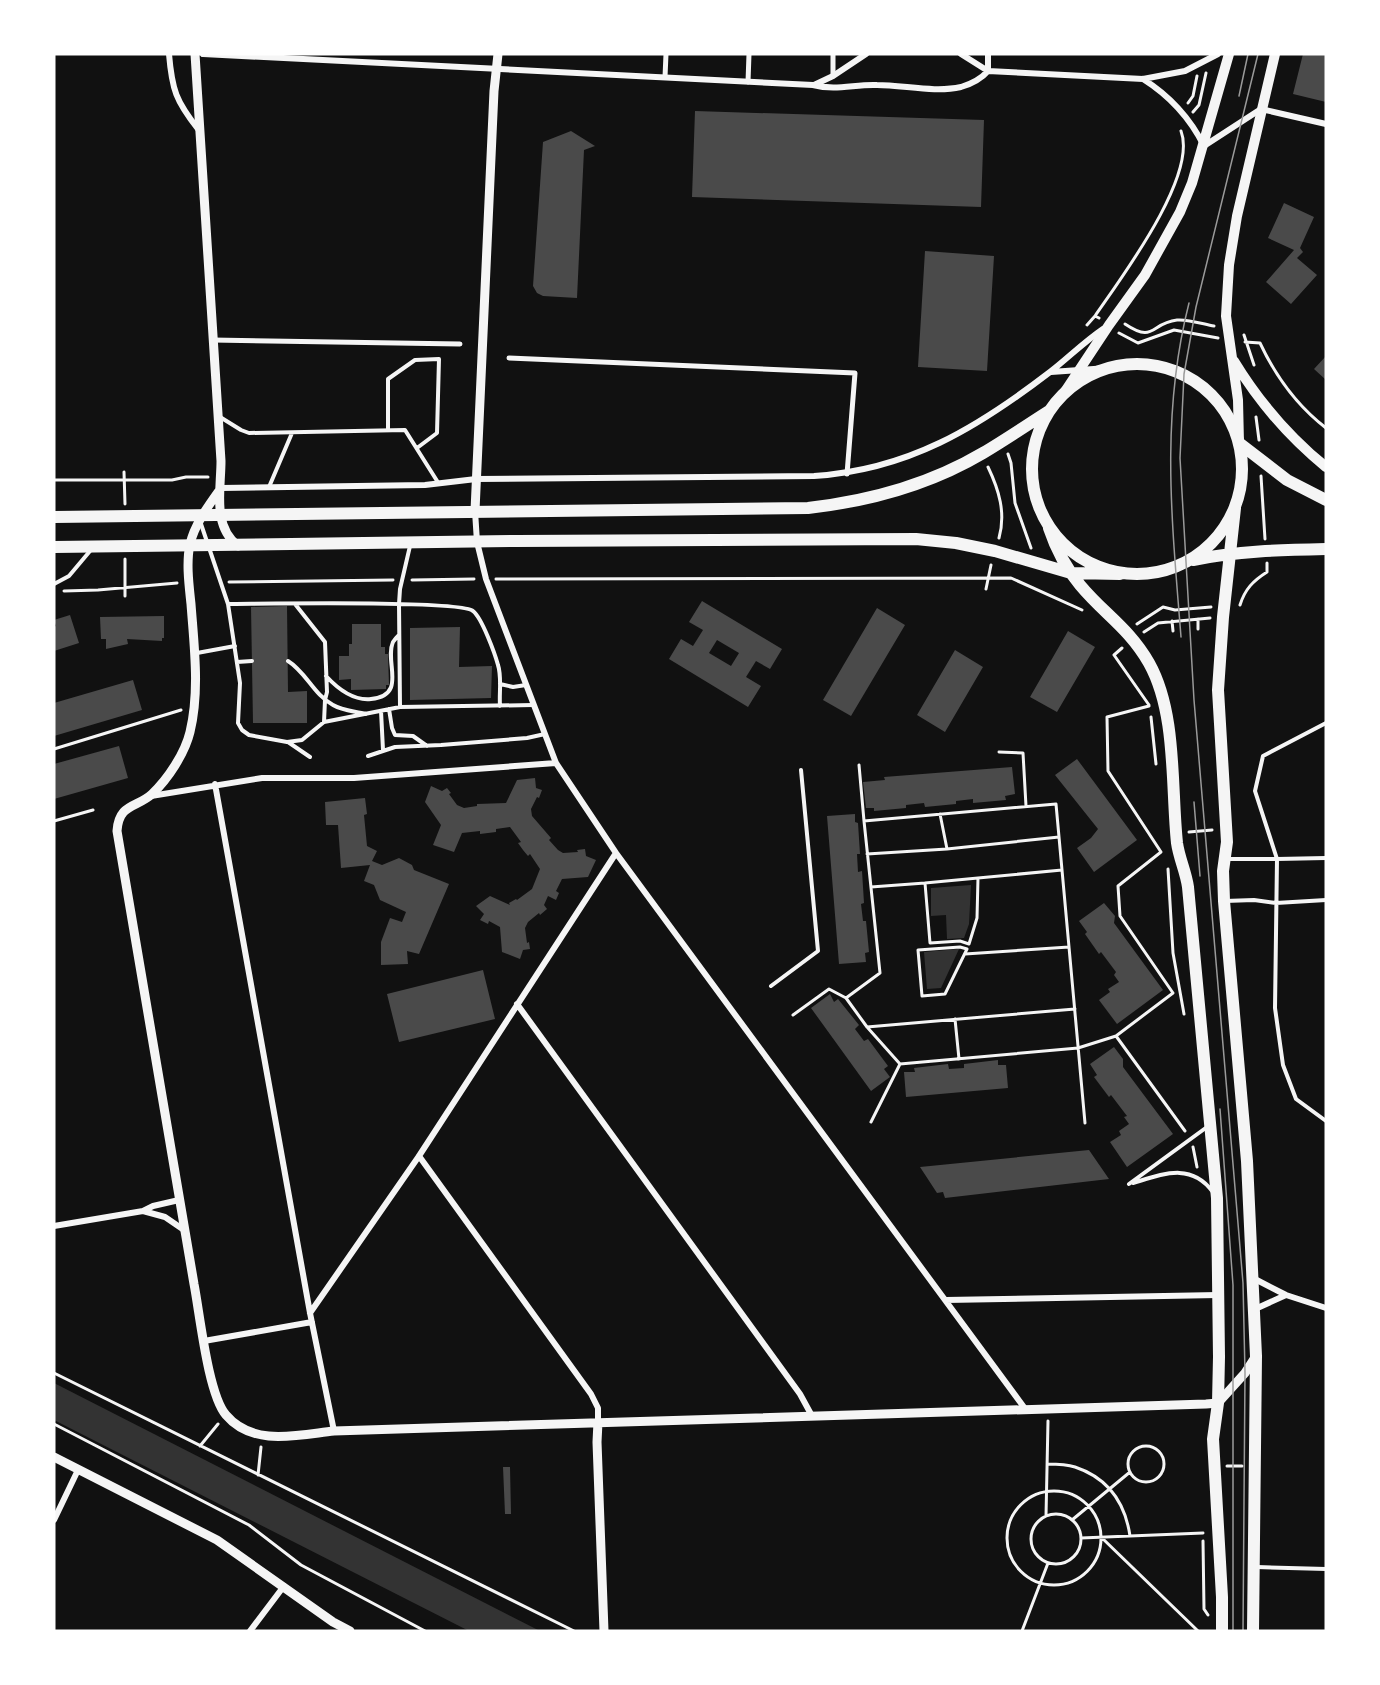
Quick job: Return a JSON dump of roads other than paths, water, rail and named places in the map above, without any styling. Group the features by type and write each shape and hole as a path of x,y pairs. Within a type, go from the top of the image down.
{"highway":[{"path":"1189,561 1212,544 1229,521 1235,508 1243,469 1234,426 1214,397 1184,374 1159,366 1142,364 1108,368 1085,378 1064,393 1049,411 1034,443 1032,478 1035,496 1059,553 1084,589 1124,627 1150,664 1165,700 1168,714 1177,833 1188,887 1217,1198 1218,1403 1214,1429 1214,1466 1222,1631"},
{"path":"54,517 808,508 847,504 888,494 922,482 981,454 1049,411"},
{"path":"1239,442 1287,480 1326,500"},
{"path":"1235,508 1223,617 1218,690 1226,829 1224,901 1246,1161 1256,1356 1253,1631"},
{"path":"1049,528 1072,553 1101,569 1120,574"},
{"path":"54,547 916,539 956,543 994,551 1071,573 1120,574 1148,574 1164,571 1189,561 1229,554 1326,549"}],"main road":[{"path":"1064,393 1145,275 1172,229 1192,183 1229,54"},
{"path":"1239,442 1238,399 1226,299 1232,239 1275,54"},
{"path":"1233,358 1257,396 1282,426 1304,449 1326,467"}],"street":[{"path":"169,54 171,81 175,95 201,133"},
{"path":"195,54 221,476 221,514 225,534 238,546"},
{"path":"203,54 813,85 826,89 880,85 951,88 979,79 988,71 988,54"},
{"path":"498,54 476,479 477,542 486,579 556,763 616,853 1026,1411"},
{"path":"664,77 666,54"},
{"path":"748,82 749,54"},
{"path":"833,54 833,76"},
{"path":"813,85 833,76 866,54"},
{"path":"963,54 988,71 1143,79 1185,71 1218,54"},
{"path":"1143,79 1169,98 1187,118 1204,146 1261,109 1326,124"},
{"path":"221,488 439,484 476,479 847,474 898,461 944,442 999,409 1050,372 1112,321"},
{"path":"212,340 460,344"},
{"path":"509,358 855,373 847,474"},
{"path":"1050,372 1108,368"},
{"path":"151,795 179,757 190,734 193,715 195,653 189,582 190,546 201,517 221,488"},
{"path":"556,763 354,778 262,778 151,795 120,815 117,831 184,1230 214,1392 225,1414 244,1430 272,1437 334,1431 1026,1411 1218,1403 1245,1373 1256,1356"},
{"path":"215,784 310,1313 334,1431"},
{"path":"310,1313 419,1156 616,853"},
{"path":"517,1004 800,1394 812,1416"},
{"path":"419,1156 591,1394 598,1408 597,1442 604,1631"},
{"path":"54,1226 142,1211 179,1200"},
{"path":"142,1211 165,1217 184,1230"},
{"path":"1251,1277 1286,1295 1326,1308"},
{"path":"946,1300 1219,1295"},
{"path":"1253,1310 1286,1295"},
{"path":"204,1341 312,1322"},
{"path":"54,1457 217,1540 333,1622 350,1631"},
{"path":"54,1520 78,1470"},
{"path":"250,1631 285,1586"}],"lane":[{"path":"388,430 388,379 415,360 440,358 437,433 417,448"},
{"path":"217,414 233,426 249,433 405,430 439,484"},
{"path":"269,487 292,433"},
{"path":"201,517 208,546 228,604 240,683 238,723 249,735 287,742 310,757"},
{"path":"400,707 399,604 411,543"},
{"path":"54,584 69,576 93,546"},
{"path":"228,604 399,604 462,607 473,610 479,618 499,666 500,706"},
{"path":"294,604 325,642 327,692 324,722"},
{"path":"326,676 352,696 362,699 382,696 388,692 393,682 392,644 399,634"},
{"path":"195,653 235,646"},
{"path":"237,662 252,661"},
{"path":"288,661 297,666 325,700 339,708 367,714"},
{"path":"500,684 513,687 526,685"},
{"path":"287,742 307,737 324,722 400,707 534,705"},
{"path":"389,709 395,735 413,736 427,746"},
{"path":"381,711 383,750"},
{"path":"1326,723 1263,756 1255,791 1277,859 1275,1008 1283,1065 1296,1099 1326,1120"},
{"path":"368,756 395,747 527,738 545,734"},
{"path":"771,986 818,951 801,770"},
{"path":"1225,859 1326,858"},
{"path":"1224,901 1254,900 1276,903 1326,900"},
{"path":"1209,1124 1191,1140 1130,1184 1168,1172 1180,1173 1199,1178 1207,1184 1217,1198"},
{"path":"1253,1567 1326,1569"}],"tram line":[{"path":"1239,96 1248,54"},
{"path":"1243,1631 1245,1373 1243,1283 1194,700 1180,458 1184,374 1196,307 1258,54"},
{"path":"1181,637 1172,511 1171,428 1180,345 1189,303"},
{"path":"1194,802 1200,876"},
{"path":"1220,1109 1233,1285 1233,1631"}]}
